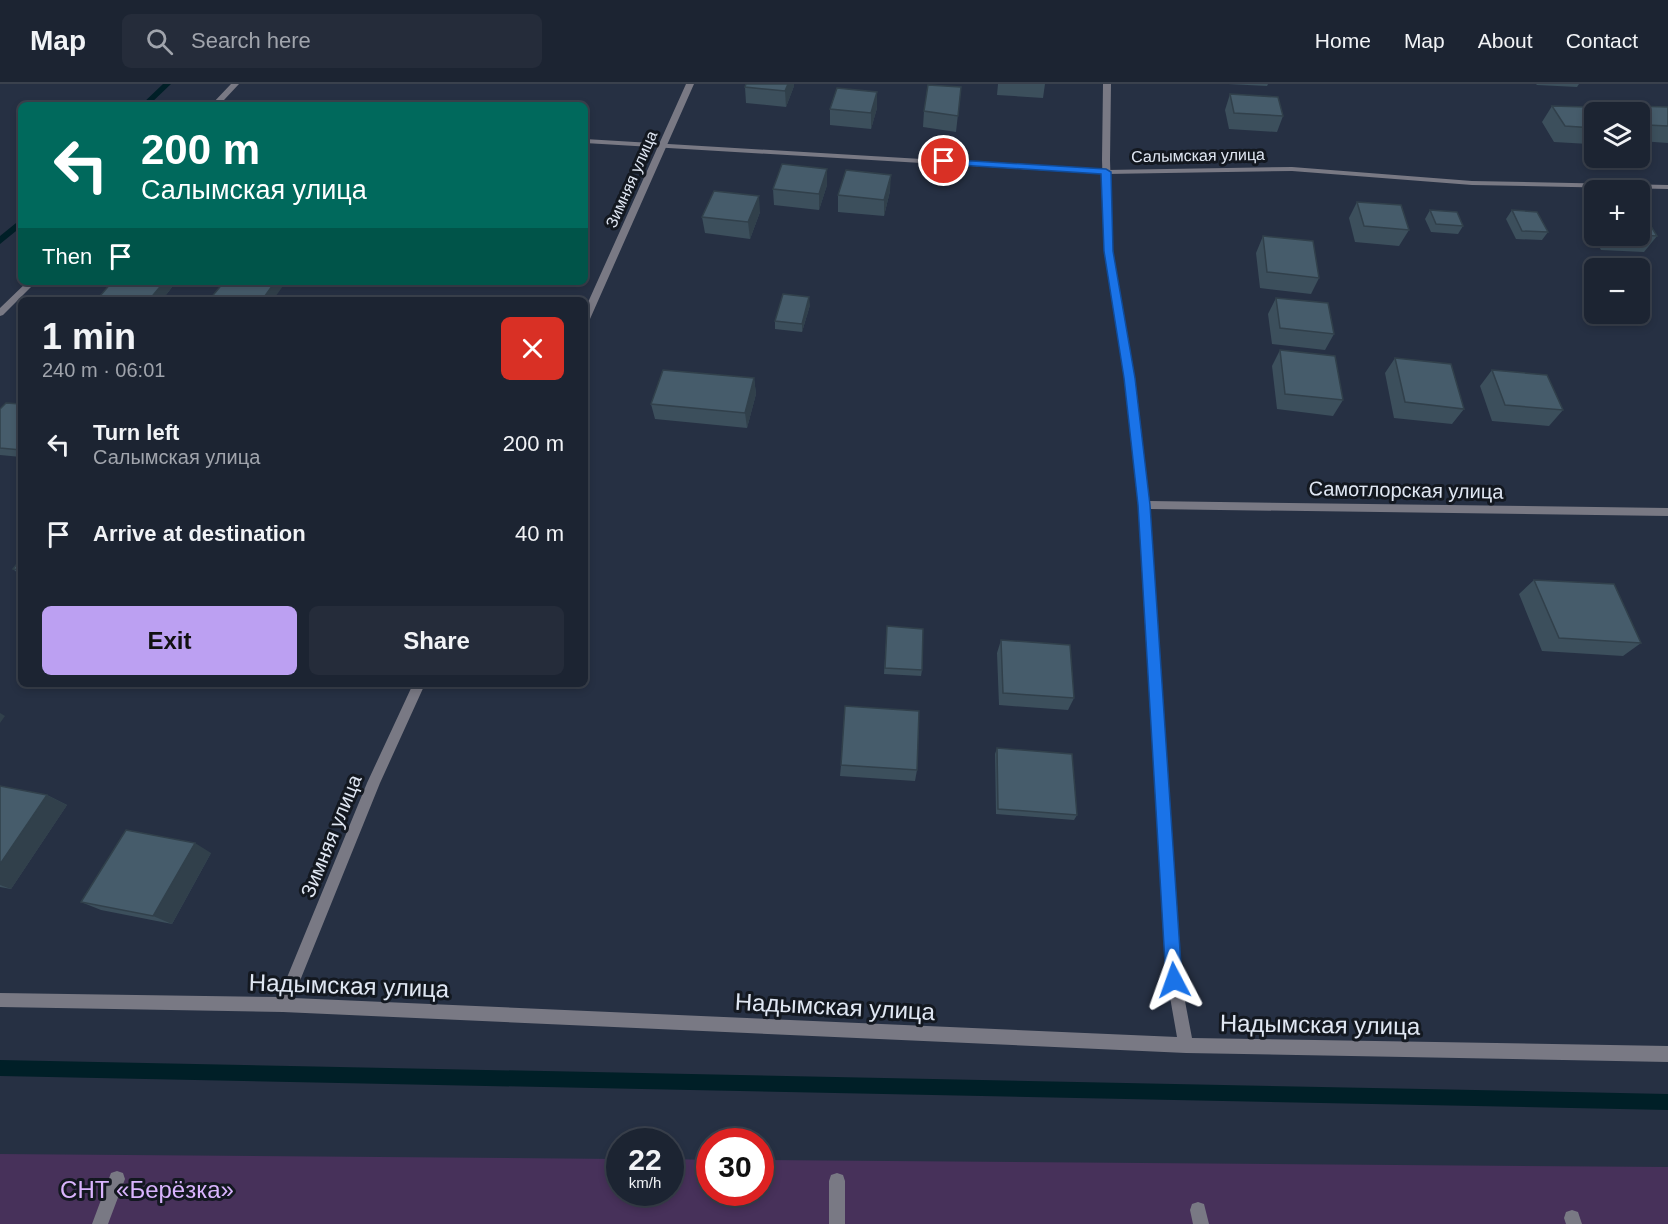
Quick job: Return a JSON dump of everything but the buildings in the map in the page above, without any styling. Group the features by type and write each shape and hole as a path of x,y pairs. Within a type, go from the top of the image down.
{"street":[{"path":"218,102 235,84"},
{"name":"Зимняя улица","path":"588,312 690,84"},
{"path":"1107,84 1108,251 1129,378 1144,505 1174,980 1186,1045"},
{"name":"Салымская улица","path":"588,141 1106,172 1292,169 1472,183 1668,187"},
{"path":"0,313 29,285"},
{"name":"Самотлорская улица","path":"1144,505 1668,512"},
{"name":"Зимняя улица","path":"283,1005 374,783 418,687"},
{"name":"Надымская улица","path":"0,1000 283,1005 1186,1045 1668,1054"},
{"path":"100,1224 117,1179"},
{"path":"837,1181 837,1224"}],"green space":[{"name":"СНТ «Берёзка»","path":"0,1154 606,1159 606,1206 684,1206 684,1159 696,1160 696,1206 774,1206 774,1160 1668,1167 1668,1224 0,1224"}],"waterway":[{"path":"148,102 167,84"},
{"path":"0,241 18,225"},
{"path":"0,1068 1668,1102"}],"route":[{"path":"944,161 1106,172 1108,251 1129,378 1144,505 1174,980"}]}
